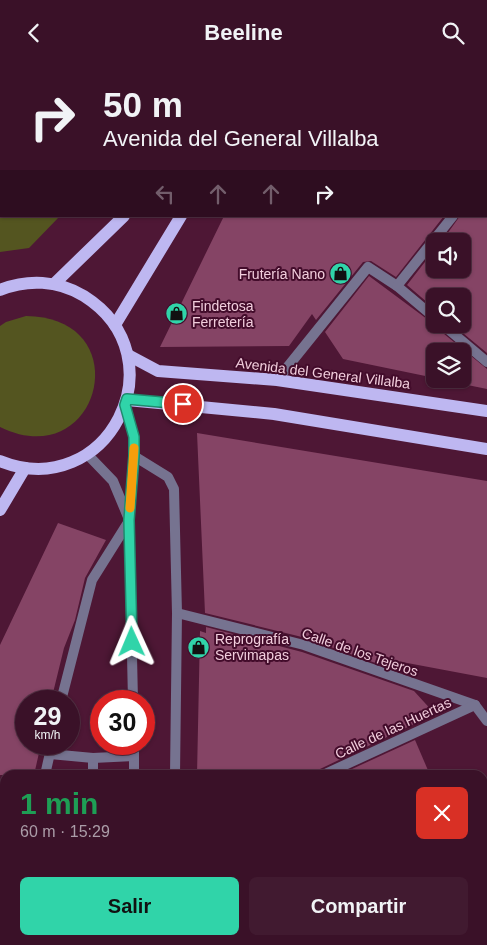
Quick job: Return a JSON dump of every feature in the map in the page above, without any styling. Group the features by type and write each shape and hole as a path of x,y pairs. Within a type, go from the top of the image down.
{"main road":[{"path":"54,284 123,217"},
{"path":"115,325 179,217"},
{"path":"0,290 12,285 33,282 54,284 76,291 96,304 115,325 128,355 130,370 126,402 116,425 103,441 87,455 67,464 46,468 24,468 0,461"},
{"name":"Avenida del General Villalba","path":"128,355 158,371 277,380 487,411"},
{"path":"126,402 274,414 487,449"},
{"path":"0,510 24,468"}],"street":[{"path":"397,286 452,217"},
{"path":"277,380 368,267 397,286 426,310"},
{"path":"453,333 487,362"},
{"path":"126,402 134,437 129,520 133,690"},
{"path":"87,455 113,481 129,520"},
{"path":"134,456 168,477 174,489 177,613 176,770"},
{"path":"64,690 92,581 129,520"},
{"name":"Calle de los Tejeros","path":"177,613 304,645 475,705"},
{"path":"475,705 487,721"},
{"name":"Calle de las Huertas","path":"334,770 475,705"},
{"path":"46,770 50,755"},
{"path":"79,755 93,758 134,756 134,770"},
{"path":"93,758 93,770"}],"shaded area":[{"path":"0,217 59,217 29,248 0,252"},
{"path":"26,316 62,323 84,341 94,364 93,390 82,414 62,430 35,436 0,427 0,326 6,322"}],"building":[{"path":"224,217 443,217 431,233 426,233 426,239 396,277 371,261 363,262 316,320 312,314 289,346 160,347"},
{"path":"459,217 487,217 487,353 463,333 471,333 471,288 426,288 426,301 407,285 426,261 426,278 471,278 471,233 448,233"},
{"path":"369,276 426,318 426,333 443,333 455,343 426,343 426,376 343,359 325,332"},
{"path":"471,356 487,369 487,389 471,386"},
{"path":"197,433 487,481 487,678 386,659 395,670 306,638 205,613"},
{"path":"58,523 106,540 85,578 75,620 64,648 54,690 15,690 15,755 39,755 35,770 0,770 0,645"},
{"path":"206,627 302,652 414,691 435,714 319,770 197,770 200,631 206,633"},
{"path":"415,740 428,770 350,770"}],"slow traffic":[{"path":"130,508 134,448"}],"place":[{"name":"Frutería Nano","path":"341,274"},
{"name":"Findetosa Ferretería","path":"176,314"},
{"name":"Reprografía Servimapas","path":"199,647"}],"route":[{"path":"132,642 129,520 134,437 125,405 127,399 183,404"}]}
